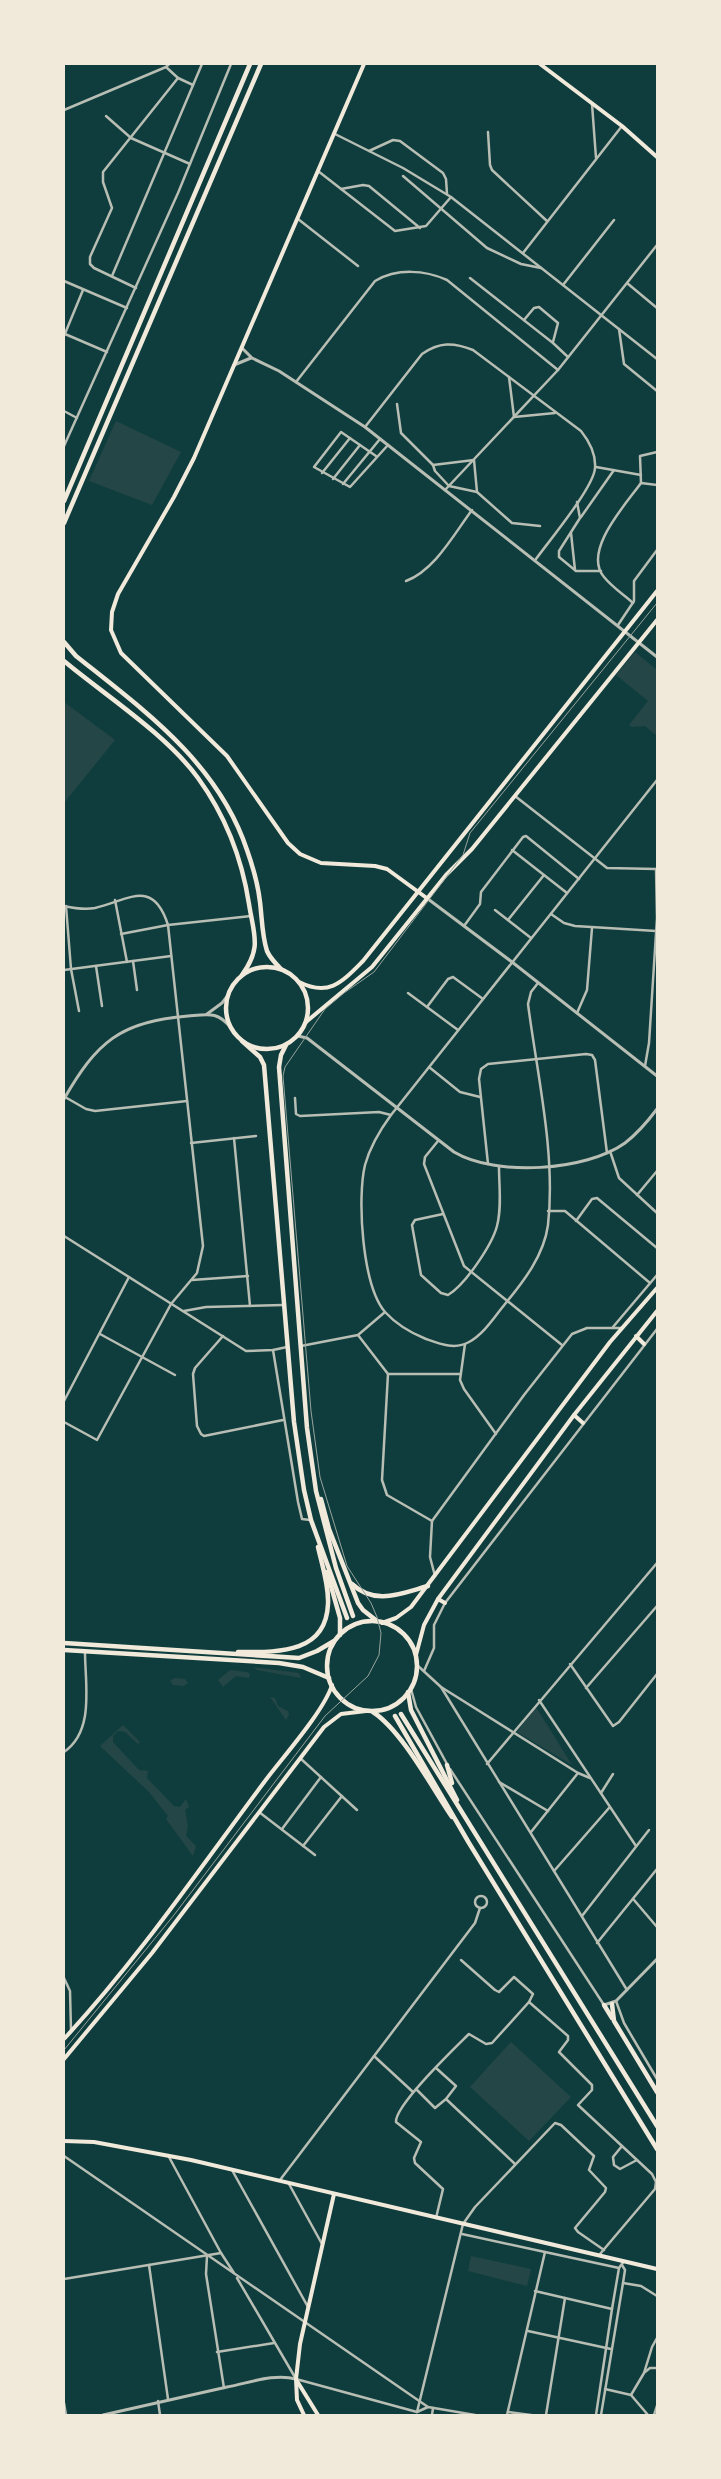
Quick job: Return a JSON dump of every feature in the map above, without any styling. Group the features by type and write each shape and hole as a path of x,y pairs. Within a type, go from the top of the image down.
{"highway":[{"path":"64,501 250,64"},
{"path":"64,523 261,64"},
{"path":"64,642 76,656 168,732 192,755 214,784 231,813 247,850 260,899 267,950 281,969 299,982 307,997 306,1022 298,1036 286,1045 268,1050 259,1049 242,1041"},
{"path":"64,661 161,740 198,778 233,841 246,887 255,953 242,976 228,994 226,1008 232,1030 260,1057 264,1065 294,1422 304,1490 311,1520 347,1618"},
{"path":"242,976 265,967 281,969"},
{"path":"286,1045 281,1055 279,1067 300,1346 313,1469 326,1533 353,1616"},
{"path":"313,1469 329,1529 350,1583 363,1610 380,1622 392,1626 407,1638 416,1655 416,1675 409,1691 396,1704 366,1711 345,1701 332,1685 329,1678 328,1662 339,1637 339,1612 316,1533"},
{"path":"199,1652 279,1652 294,1649 313,1638 326,1617 328,1604 316,1533"},
{"path":"350,1583 368,1594 384,1597 428,1586"},
{"path":"64,1643 299,1658 317,1651 358,1624 380,1622"},
{"path":"64,1650 279,1663 302,1667 329,1678"},
{"path":"409,1691 411,1710 454,1791"},
{"path":"372,1711 382,1718 396,1733 469,1843"},
{"path":"400,1714 657,2126"},
{"path":"395,1716 469,1843 657,2149"},
{"path":"447,1765 460,1808"},
{"path":"614,2003 614,2021"},
{"path":"604,2005 657,2092"}],"main road":[{"path":"364,64 184,477 118,594 112,612 110,630 114,642 121,653 235,765 294,850 310,860 322,863 375,866 386,869 428,899"},
{"path":"540,64 592,102 657,157"},
{"path":"299,982 321,990 344,978 363,961 657,591"},
{"path":"306,1022 372,967 515,796 657,620"},
{"path":"380,1622 405,1612 428,1586 623,1328 657,1288"},
{"path":"416,1655 424,1625 438,1599 574,1415 657,1311"},
{"path":"636,1336 644,1344"},
{"path":"574,1415 583,1423"},
{"path":"438,1599 445,1603"},
{"path":"64,2039 124,1970 327,1698 332,1685"},
{"path":"64,2059 152,1953 300,1758 332,1720 350,1712 366,1711"},
{"path":"64,2141 94,2142 280,2180 436,2218 600,2254 657,2269"},
{"path":"304,2415 297,2400 296,2379 304,2321 334,2194"},
{"path":"296,2379 318,2415"}],"street":[{"path":"64,110 166,67 169,64"},
{"path":"112,277 202,64"},
{"path":"64,446 136,288 231,64"},
{"path":"166,67 178,78 193,85"},
{"path":"136,288 94,268 90,264 90,257 112,208 103,182 103,172 178,78"},
{"path":"592,102 596,158"},
{"path":"106,116 132,138 190,164"},
{"path":"523,253 622,126"},
{"path":"488,132 492,170 547,221"},
{"path":"335,134 417,175 447,194 657,360"},
{"path":"369,151 393,140 404,142 443,173 446,180 447,194"},
{"path":"318,171 393,230 426,226 451,197"},
{"path":"403,176 494,252 521,264 543,269"},
{"path":"341,189 363,185 369,186 420,228"},
{"path":"298,218 358,266"},
{"path":"563,285 614,220"},
{"path":"445,490 558,370 657,245"},
{"path":"296,382 375,281 386,275 413,272 434,274 447,280 558,370"},
{"path":"470,278 568,357"},
{"path":"64,281 126,308"},
{"path":"627,283 657,308"},
{"path":"83,290 64,334 107,352"},
{"path":"524,320 534,308 539,307 558,324 553,343"},
{"path":"619,329 624,364 657,391"},
{"path":"364,427 414,364 434,346 447,344 461,345 473,350 582,432 587,439 596,467 591,481 536,560"},
{"path":"241,346 252,358 296,382 388,444 657,657"},
{"path":"233,366 252,358"},
{"path":"509,377 514,417"},
{"path":"397,404 401,433 433,465 435,471 449,486 477,492 512,523 540,526"},
{"path":"64,411 77,418"},
{"path":"514,417 556,412"},
{"path":"376,456 343,433 338,434 315,464 316,470 347,487 352,486 388,444"},
{"path":"322,474 350,438"},
{"path":"342,484 380,439"},
{"path":"333,479 360,445"},
{"path":"633,603 603,577 598,564 601,540 641,483 640,456 657,452"},
{"path":"433,465 474,460"},
{"path":"474,460 477,492"},
{"path":"596,467 642,475"},
{"path":"600,571 576,571 559,557 559,551 614,470"},
{"path":"641,483 657,484"},
{"path":"577,502 580,518"},
{"path":"406,581 420,574 429,566 472,510"},
{"path":"571,532 576,571"},
{"path":"618,626 633,603 634,581 657,550"},
{"path":"538,983 531,992 528,1004 548,1165 548,1228 538,1258 481,1333 465,1344 445,1345 409,1331 385,1312 374,1293 368,1265 362,1208 366,1162 380,1131 391,1115 657,780"},
{"path":"515,796 607,868 657,870 657,918 649,1043 645,1066"},
{"path":"464,926 480,904 481,892 521,838 526,836 579,878"},
{"path":"512,850 567,893"},
{"path":"508,920 544,875"},
{"path":"64,1422 98,1440 171,1304 192,1280 199,1266 203,1246 168,925 160,907 147,896 138,894 94,908 65,906 79,1011"},
{"path":"428,899 512,962 657,1076"},
{"path":"115,900 127,962"},
{"path":"495,910 531,938"},
{"path":"551,914 569,925 592,928 656,930"},
{"path":"121,934 168,925 251,916"},
{"path":"576,1014 587,990 592,928"},
{"path":"64,970 171,956"},
{"path":"133,961 137,990"},
{"path":"96,966 102,1006"},
{"path":"427,1007 450,977 456,978 483,999"},
{"path":"408,993 458,1030"},
{"path":"206,1014 222,1003 228,994"},
{"path":"652,994 657,994"},
{"path":"186,1101 96,1110 86,1109 64,1098 78,1074 95,1052 118,1033 157,1019 206,1014 218,1016 232,1030"},
{"path":"298,1036 307,1038 438,1141 461,1156 488,1165 499,1167 548,1165 582,1161 608,1152 633,1136 657,1109"},
{"path":"488,1165 480,1097 480,1073 485,1066 586,1054 594,1057 608,1152 619,1178 657,1213"},
{"path":"429,1067 460,1092 480,1097"},
{"path":"295,1098 296,1114 300,1116 379,1112 391,1115"},
{"path":"191,1142 256,1136"},
{"path":"234,1138 250,1306"},
{"path":"438,1141 424,1164 462,1262 471,1272 562,1345"},
{"path":"443,1214 418,1219 412,1223 421,1275 441,1293 448,1295 471,1272 497,1226 499,1167"},
{"path":"637,1195 657,1171"},
{"path":"576,1221 592,1200 597,1198 657,1248"},
{"path":"548,1211 562,1210 650,1283"},
{"path":"64,1236 246,1351 273,1350 287,1347"},
{"path":"612,1328 657,1275"},
{"path":"192,1280 248,1276"},
{"path":"64,1401 129,1277"},
{"path":"183,1311 206,1307 284,1305"},
{"path":"300,1346 358,1336 385,1312"},
{"path":"435,1576 430,1557 432,1521 562,1345 578,1331 623,1328"},
{"path":"424,1671 434,1648 434,1625 445,1603 657,1329"},
{"path":"99,1334 175,1375"},
{"path":"223,1336 195,1368 193,1374 200,1434 204,1436 284,1420"},
{"path":"358,1336 388,1374 382,1480 387,1495 432,1521"},
{"path":"465,1344 460,1374 464,1389 496,1434"},
{"path":"273,1350 302,1519 311,1520"},
{"path":"388,1374 460,1374"},
{"path":"487,1764 511,1733 657,1563"},
{"path":"586,1688 657,1606"},
{"path":"64,1752 80,1735 84,1723 85,1652"},
{"path":"570,1664 613,1726 657,1674"},
{"path":"417,1665 441,1687 511,1733 578,1773 590,1778"},
{"path":"441,1687 627,1990"},
{"path":"409,1691 447,1765 604,2005 614,2003 657,1959"},
{"path":"539,1700 636,1846"},
{"path":"300,1758 357,1810"},
{"path":"531,1832 578,1773"},
{"path":"601,1793 613,1774"},
{"path":"282,1829 321,1777"},
{"path":"498,1782 548,1811"},
{"path":"302,1846 342,1796"},
{"path":"554,1871 609,1808"},
{"path":"259,1812 316,1856"},
{"path":"582,1916 649,1830"},
{"path":"597,1943 634,1900 657,1869"},
{"path":"280,2180 475,1923 480,1908 487,1904 483,1896 477,1897 474,1900 476,1906 480,1908"},
{"path":"634,1900 657,1927"},
{"path":"436,2218 443,2189 415,2163 414,2158 422,2142 396,2120 413,2092 469,2034 486,2044 492,2042 529,2002 533,1994 532,1991 514,1977 499,1992 461,1960"},
{"path":"64,1978 70,1992 71,2031"},
{"path":"529,2002 568,2036 568,2040 559,2052 592,2085 592,2090 578,2105 652,2174 656,2182 655,2188 600,2254"},
{"path":"614,2003 657,2079"},
{"path":"374,2056 413,2092"},
{"path":"416,2089 435,2108 446,2099 456,2086 436,2068"},
{"path":"446,2099 515,2164"},
{"path":"417,2412 463,2224 475,2207 555,2123 561,2125 592,2154 594,2158 589,2170 606,2188 605,2192 575,2228 604,2250"},
{"path":"622,2146 613,2156 614,2164 620,2169 637,2160"},
{"path":"64,2156 428,2407 475,2415"},
{"path":"169,2157 221,2253 296,2379"},
{"path":"232,2170 308,2307"},
{"path":"288,2182 322,2244"},
{"path":"462,2234 624,2270"},
{"path":"531,2415 508,2414 545,2252"},
{"path":"64,2279 221,2253"},
{"path":"207,2256 206,2274 224,2388"},
{"path":"596,2415 619,2268 624,2260"},
{"path":"149,2265 168,2399"},
{"path":"601,2415 623,2283 624,2270 622,2265"},
{"path":"623,2283 641,2286 657,2296"},
{"path":"535,2291 612,2309"},
{"path":"546,2415 565,2298"},
{"path":"528,2331 611,2349"},
{"path":"631,2395 644,2373 652,2347 657,2338"},
{"path":"217,2352 274,2342"},
{"path":"644,2373 650,2368 657,2368"},
{"path":"105,2415 158,2401 265,2379 287,2377 417,2412 428,2407"},
{"path":"605,2388 631,2395 648,2415"},
{"path":"158,2401 160,2415"},
{"path":"64,2404 66,2415"},
{"path":"432,2415 433,2408"},
{"path":"654,2415 657,2409"}],"shaded area":[{"path":"116,421 181,452 152,505 89,481"},
{"path":"635,652 657,670 657,736 645,726 632,727 629,725 648,701 616,675"},
{"path":"64,702 115,740 64,803"},
{"path":"253,1667 299,1673 301,1678 257,1670"},
{"path":"230,1670 247,1672 250,1674 249,1678 236,1676 223,1687 218,1680"},
{"path":"174,1678 185,1679 188,1683 184,1686 173,1685 170,1681"},
{"path":"270,1697 275,1698 278,1706 288,1711 289,1715 286,1720"},
{"path":"536,1707 572,1765 517,1732"},
{"path":"123,1725 140,1742 138,1744 125,1732 118,1731 113,1736 113,1742 139,1770 148,1771 147,1778 174,1806 180,1807 186,1799 189,1807 185,1810 188,1826 186,1836 196,1846 193,1856 166,1819 168,1816 149,1792 100,1746"},
{"path":"511,2042 571,2097 529,2141 470,2087"},
{"path":"471,2256 531,2269 527,2286 468,2271"}],"tram line":[{"path":"64,2050 174,1915 325,1716 368,1676 379,1655 381,1633 377,1617 371,1603 347,1566 320,1477 311,1411 283,1076 285,1067 325,1009 374,972 463,855 470,833 657,603"}]}
